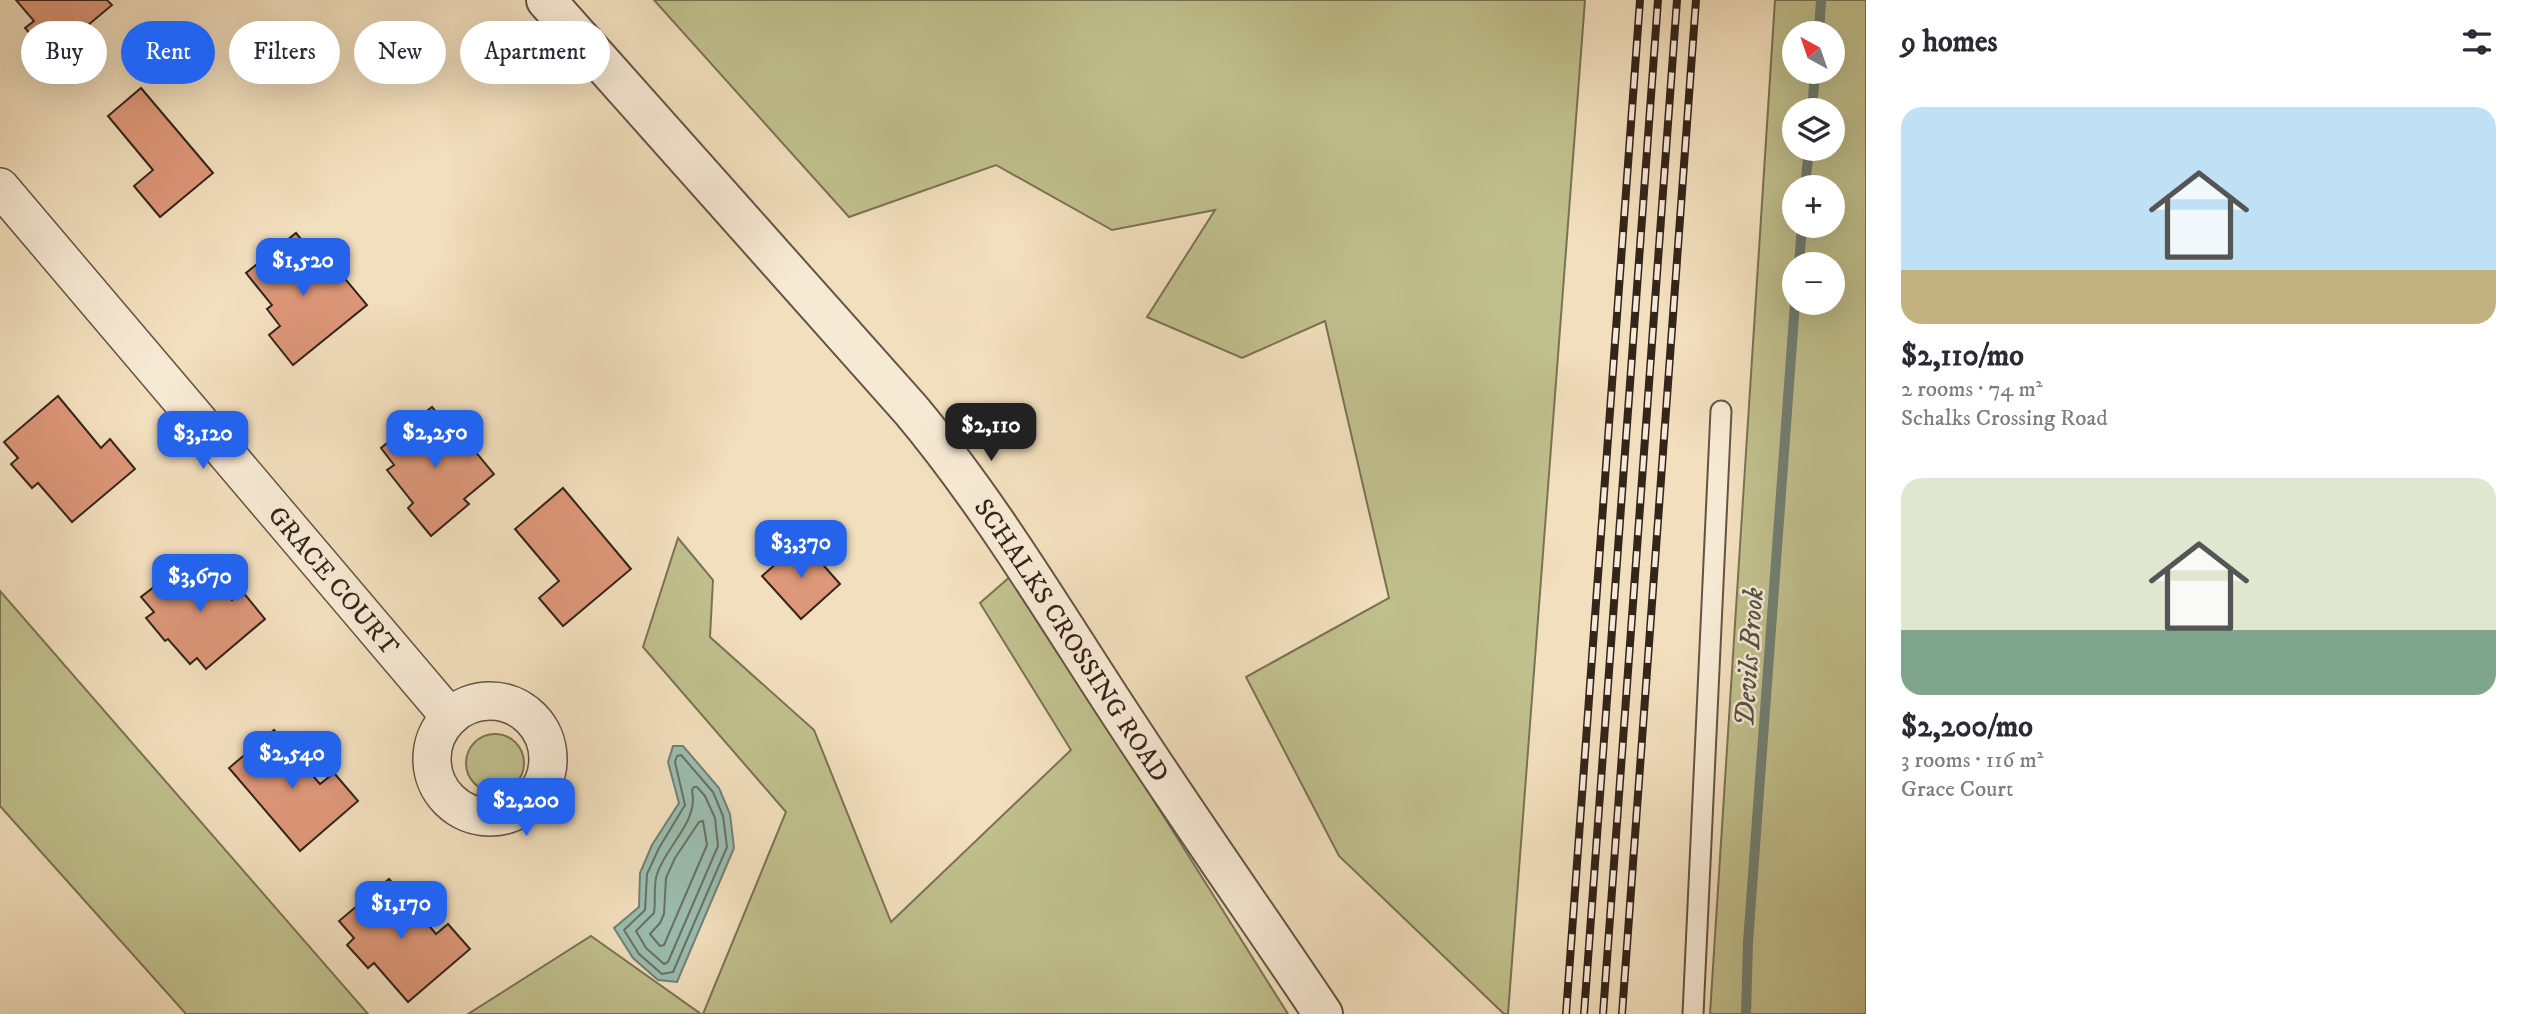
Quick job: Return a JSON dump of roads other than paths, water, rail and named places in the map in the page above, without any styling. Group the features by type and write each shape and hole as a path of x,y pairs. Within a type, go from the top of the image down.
{"street":[{"name":"SCHALKS CROSSING ROAD","path":"546,0 947,453 985,505 1127,724 1323,1014"},
{"name":"GRACE COURT","path":"0,187 450,717"}],"lane":[{"path":"1693,1014 1721,411"}],"water":[{"path":"673,746 683,746 719,788 730,814 734,848 677,982 658,980 633,958 614,928 639,907 640,873 652,845 679,803 668,762"}],"waterway":[{"name":"Devils Brook","path":"1820,21 1821,0"},
{"name":"Devils Brook","path":"1813,98 1814,84"},
{"name":"Devils Brook","path":"1806,175 1808,161"},
{"name":"Devils Brook","path":"1800,252 1801,238"},
{"name":"Devils Brook","path":"1746,1014 1748,942 1794,315"}],"railway":[{"path":"1566,1014 1640,0"},
{"path":"1584,1014 1658,0"},
{"path":"1603,1014 1677,0"},
{"path":"1622,1014 1696,0"}]}
